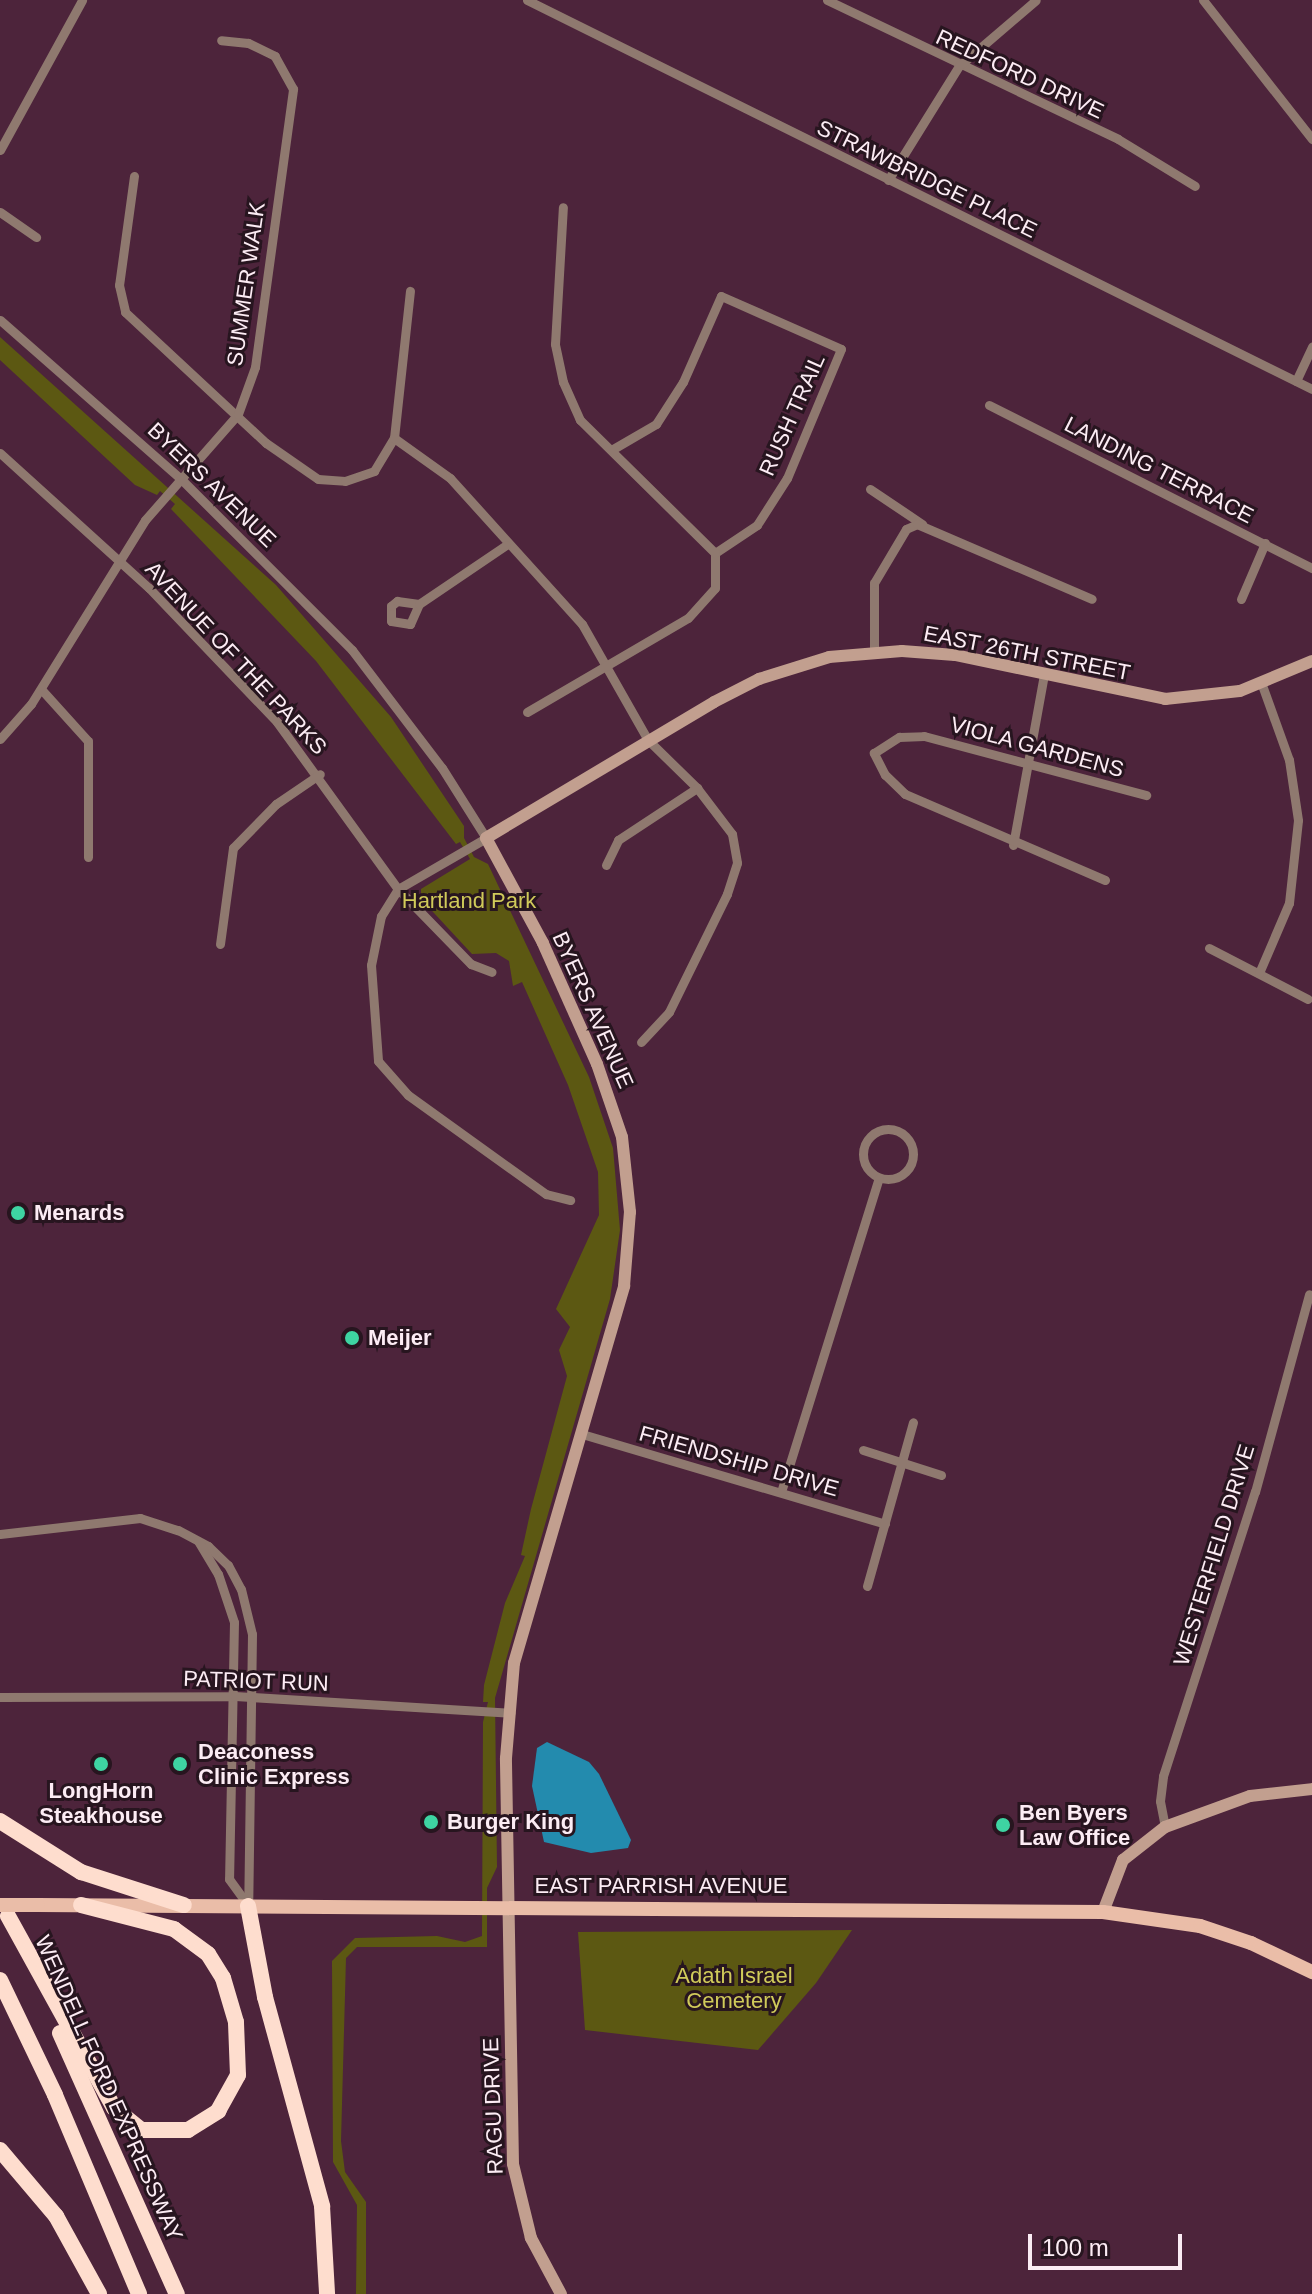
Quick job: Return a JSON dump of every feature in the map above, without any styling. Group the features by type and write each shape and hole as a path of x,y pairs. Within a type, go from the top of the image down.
{"highway":[{"path":"0,1821 81,1872 184,1905"},
{"path":"3,1907 114,2108 141,2130 188,2130 218,2111 238,2075 236,2022 223,1978 208,1954 174,1929 81,1905"},
{"path":"248,1906 265,1997 322,2206 327,2294"},
{"name":"WENDELL FORD EXPRESSWAY","path":"3,1907 177,2294"},
{"path":"0,1980 120,2244 139,2294"},
{"path":"0,2150 56,2216 99,2294"},
{"path":"120,2244 131,2294"}],"main road":[{"name":"EAST PARRISH AVENUE","path":"3,1907 184,1905 1103,1912 1200,1926 1251,1943 1312,1972"}],"street":[{"path":"0,150 82,0"},
{"name":"STRAWBRIDGE PLACE","path":"527,0 1312,389"},
{"name":"REDFORD DRIVE","path":"827,0 959,66 1116,138 1195,186"},
{"path":"888,180 959,66 1036,0"},
{"path":"1203,0 1312,139"},
{"name":"SUMMER WALK","path":"0,739 41,689 118,559 181,479 238,414 255,367 293,89 275,56 248,43 221,40"},
{"path":"134,176 119,285 125,312 146,336 238,414 266,443 318,479 345,481 374,471 394,438 410,291"},
{"path":"527,712 688,618 715,588 715,553 613,449 580,420 563,382 555,344 563,207"},
{"path":"0,212 36,237"},
{"name":"RUSH TRAIL","path":"613,449 656,424 683,382 721,296 841,349 787,478 757,525 715,553"},
{"name":"BYERS AVENUE","path":"0,320 181,479 352,650 442,768 486,838 538,933 597,1064 626,1162 630,1212 624,1286 518,1648 510,1713 509,1907"},
{"path":"1296,381 1312,347"},
{"name":"LANDING TERRACE","path":"989,405 1312,568"},
{"path":"394,438 450,478 506,545 582,624 648,740 697,788 732,834 737,863 669,1012 641,1042"},
{"name":"AVENUE OF THE PARKS","path":"0,453 118,559 277,722 320,774 398,889 471,964 492,972"},
{"path":"870,489 922,524 1092,599"},
{"path":"874,652 874,583 905,530 922,524"},
{"path":"1241,599 1265,543"},
{"path":"419,604 506,545"},
{"name":"EAST 26TH STREET","path":"486,838 648,740 759,679 806,662 874,652 955,655 1165,699 1215,696 1262,685 1312,661"},
{"path":"1044,674 1013,845 1105,880"},
{"path":"1259,973 1289,903 1298,820 1289,760 1262,685"},
{"path":"41,689 88,741 88,857"},
{"name":"VIOLA GARDENS","path":"1013,845 905,794 885,775 874,753 899,737 924,736 1146,795"},
{"path":"220,944 233,848 276,804 320,774"},
{"path":"606,865 618,840 697,788"},
{"path":"486,838 398,889 374,941 372,1024 378,1061 408,1095 546,1194 570,1200"},
{"path":"1209,948 1308,999"},
{"path":"877,1132 901,1132 911,1144 912,1161 903,1174 879,1178 867,1167 866,1143 877,1132"},
{"path":"781,1492 879,1178"},
{"name":"WESTERFIELD DRIVE","path":"1165,1827 1160,1801 1163,1776 1308,1318 1309,1294"},
{"path":"867,1586 913,1422"},
{"name":"FRIENDSHIP DRIVE","path":"582,1434 885,1524"},
{"path":"863,1450 941,1475"},
{"path":"0,1534 140,1518 198,1541 220,1556 241,1589 252,1634 248,1906"},
{"path":"198,1541 223,1584 234,1622 235,1696 229,1879 248,1906"},
{"name":"PATRIOT RUN","path":"0,1697 235,1696 510,1713"},
{"path":"1103,1912 1123,1860 1165,1827 1250,1796 1312,1789"},
{"name":"RAGU DRIVE","path":"509,1907 513,2164 531,2238 561,2294"}],"green space":[{"name":"Hartland Park","path":"0,337 276,585 391,717 464,826 464,838 474,857 488,864 589,1077 613,1148 620,1230 610,1299 495,1698 497,1867 487,1888 487,1947 357,1947 346,1958 341,2141 345,2172 366,2202 366,2294 356,2294 357,2205 333,2162 332,1961 355,1938 437,1936 465,1942 482,1936 483,1722 488,1702 483,1702 484,1685 505,1603 525,1556 521,1555 531,1509 567,1376 559,1350 570,1327 556,1309 599,1215 598,1172 568,1085 522,982 513,986 509,961 496,953 472,954 421,899 421,889 470,859 460,842 456,844 316,661 171,509 175,504 160,491 157,495 135,485 0,360"},
{"name":"Adath Israel Cemetery","path":"852,1930 816,1983 758,2050 585,2030 578,1932"}],"water":[{"path":"547,1742 589,1762 599,1774 631,1840 628,1848 591,1853 544,1842 532,1786 537,1748"}],"place":[{"name":"Menards","path":"18,1213"},
{"name":"Meijer","path":"352,1338"},
{"name":"LongHorn Steakhouse","path":"101,1764"},
{"name":"Deaconess Clinic Express","path":"180,1764"},
{"name":"Burger King","path":"431,1822"},
{"name":"Ben Byers Law Office","path":"1003,1825"}]}
